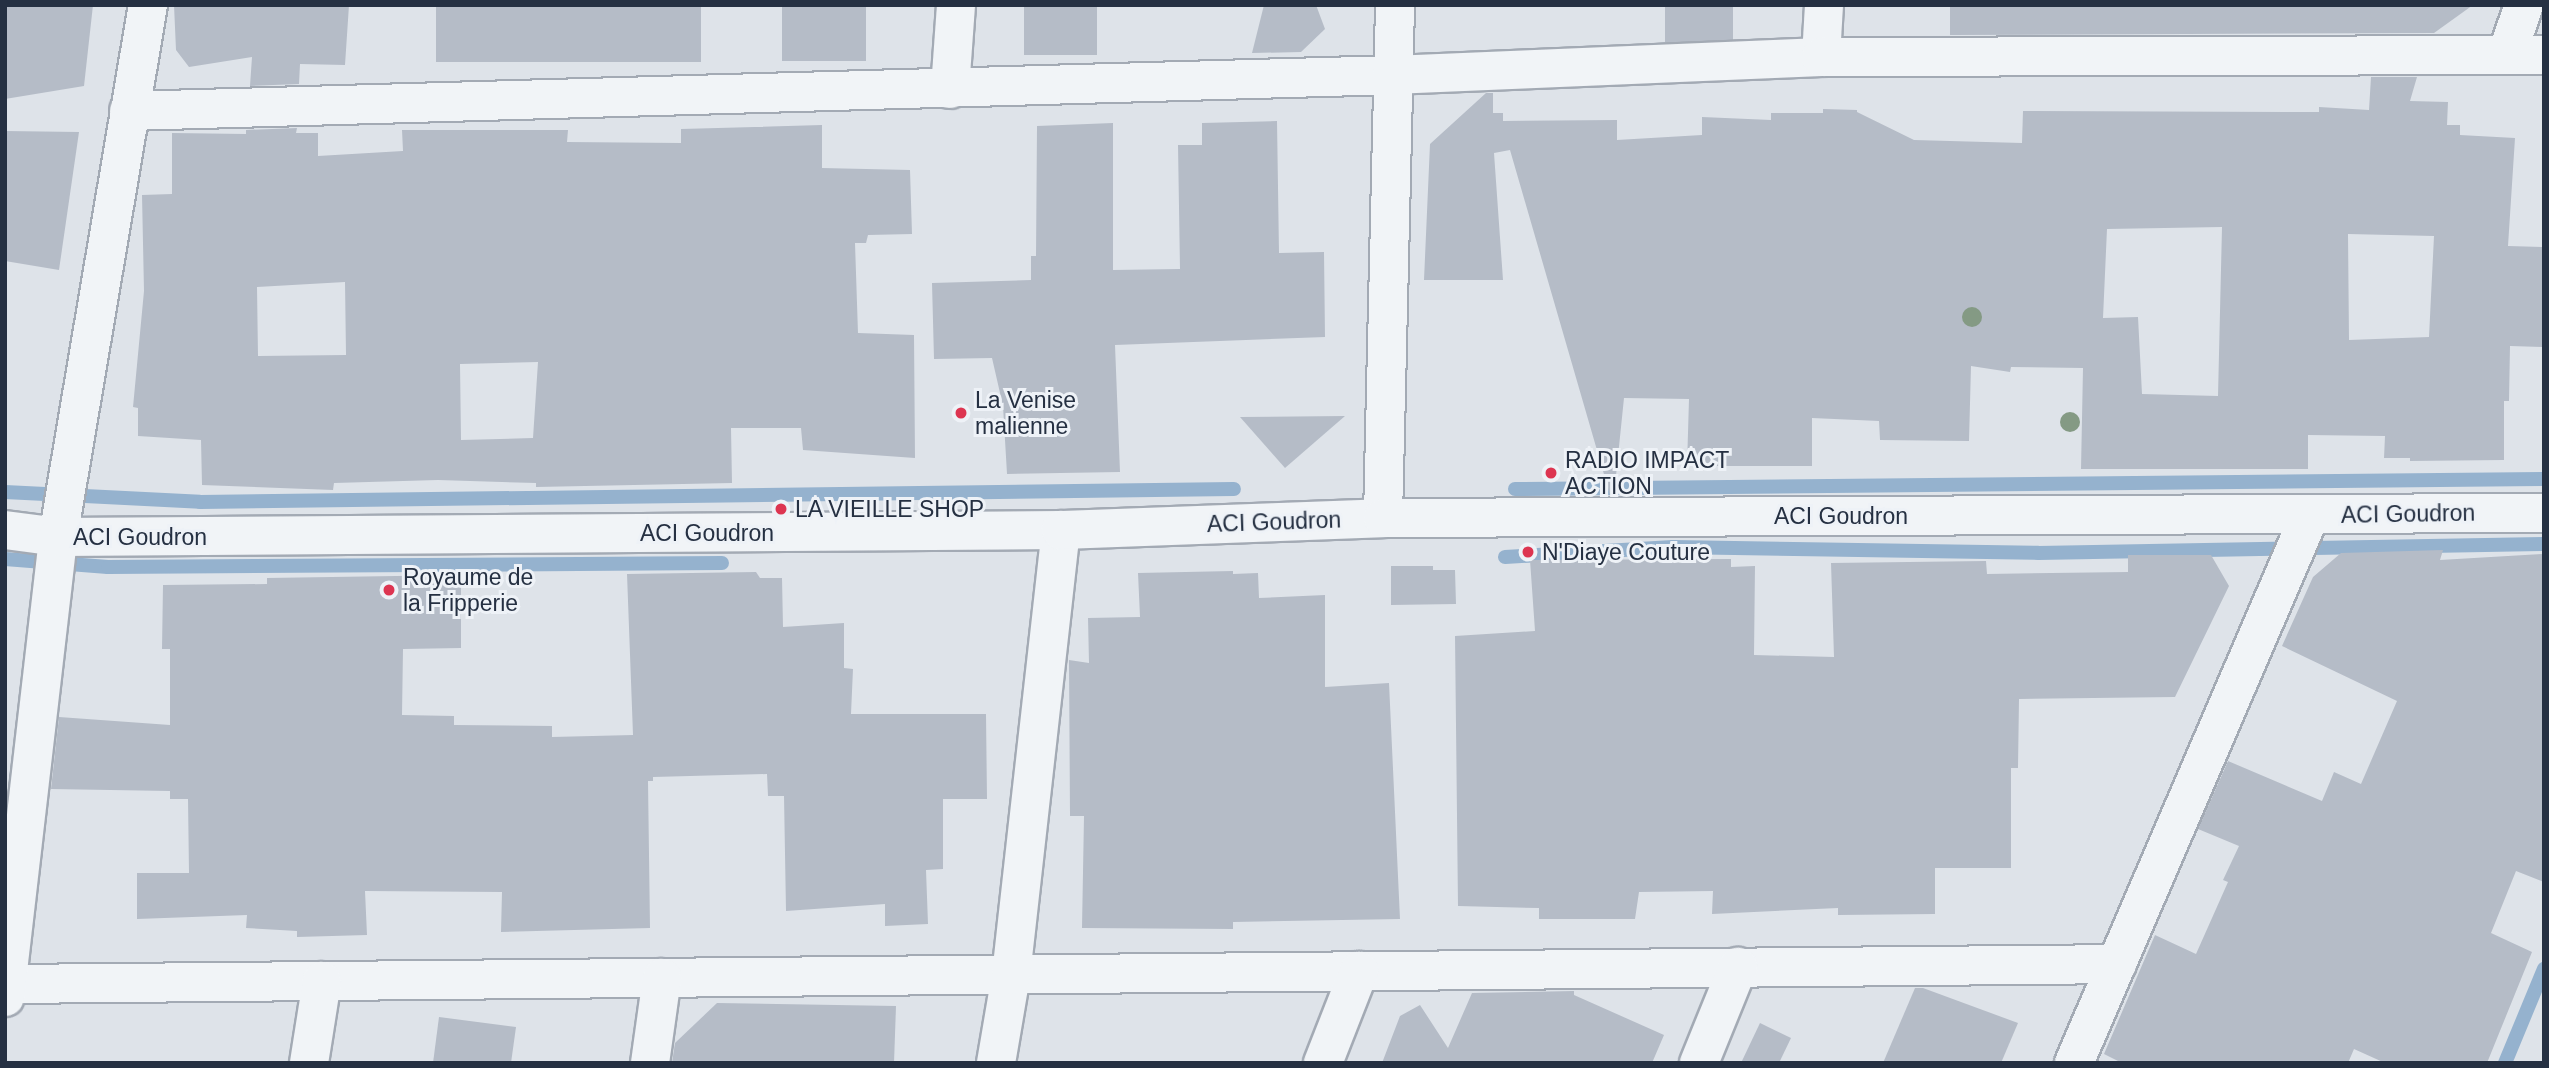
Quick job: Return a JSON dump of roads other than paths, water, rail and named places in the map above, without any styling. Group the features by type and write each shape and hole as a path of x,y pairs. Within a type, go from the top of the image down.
{"street":[{"path":"148,5 58,537 6,990 322,981 2117,964"},
{"path":"950,89 956,5"},
{"path":"1383,518 1395,5"},
{"path":"1821,57 1824,5"},
{"path":"2507,54 2524,5"},
{"path":"129,111 1393,75 1821,57 2544,55"},
{"name":"ACI Goudron","path":"5,530 58,537 1061,530 1383,518 2544,513"},
{"path":"2074,1063 2311,515"},
{"path":"996,1063 1012,975 1061,530"},
{"path":"1699,1063 1738,967"},
{"path":"1323,1063 1359,971"},
{"path":"650,1063 662,978"},
{"path":"310,1063 322,981"}],"waterway":[{"path":"1515,489 2544,479"},
{"path":"5,492 200,502 1234,489"},
{"path":"1505,557 1673,547 2038,553 2544,544"},
{"path":"5,559 108,567 722,563"},
{"path":"2505,1063 2544,969"}],"place":[{"name":"La Venise malienne","path":"961,413"},
{"name":"RADIO IMPACT ACTION","path":"1551,473"},
{"name":"LA VIEILLE SHOP","path":"781,509"},
{"name":"N'Diaye Couture","path":"1528,552"},
{"name":"Royaume de la Fripperie","path":"389,590"}]}
